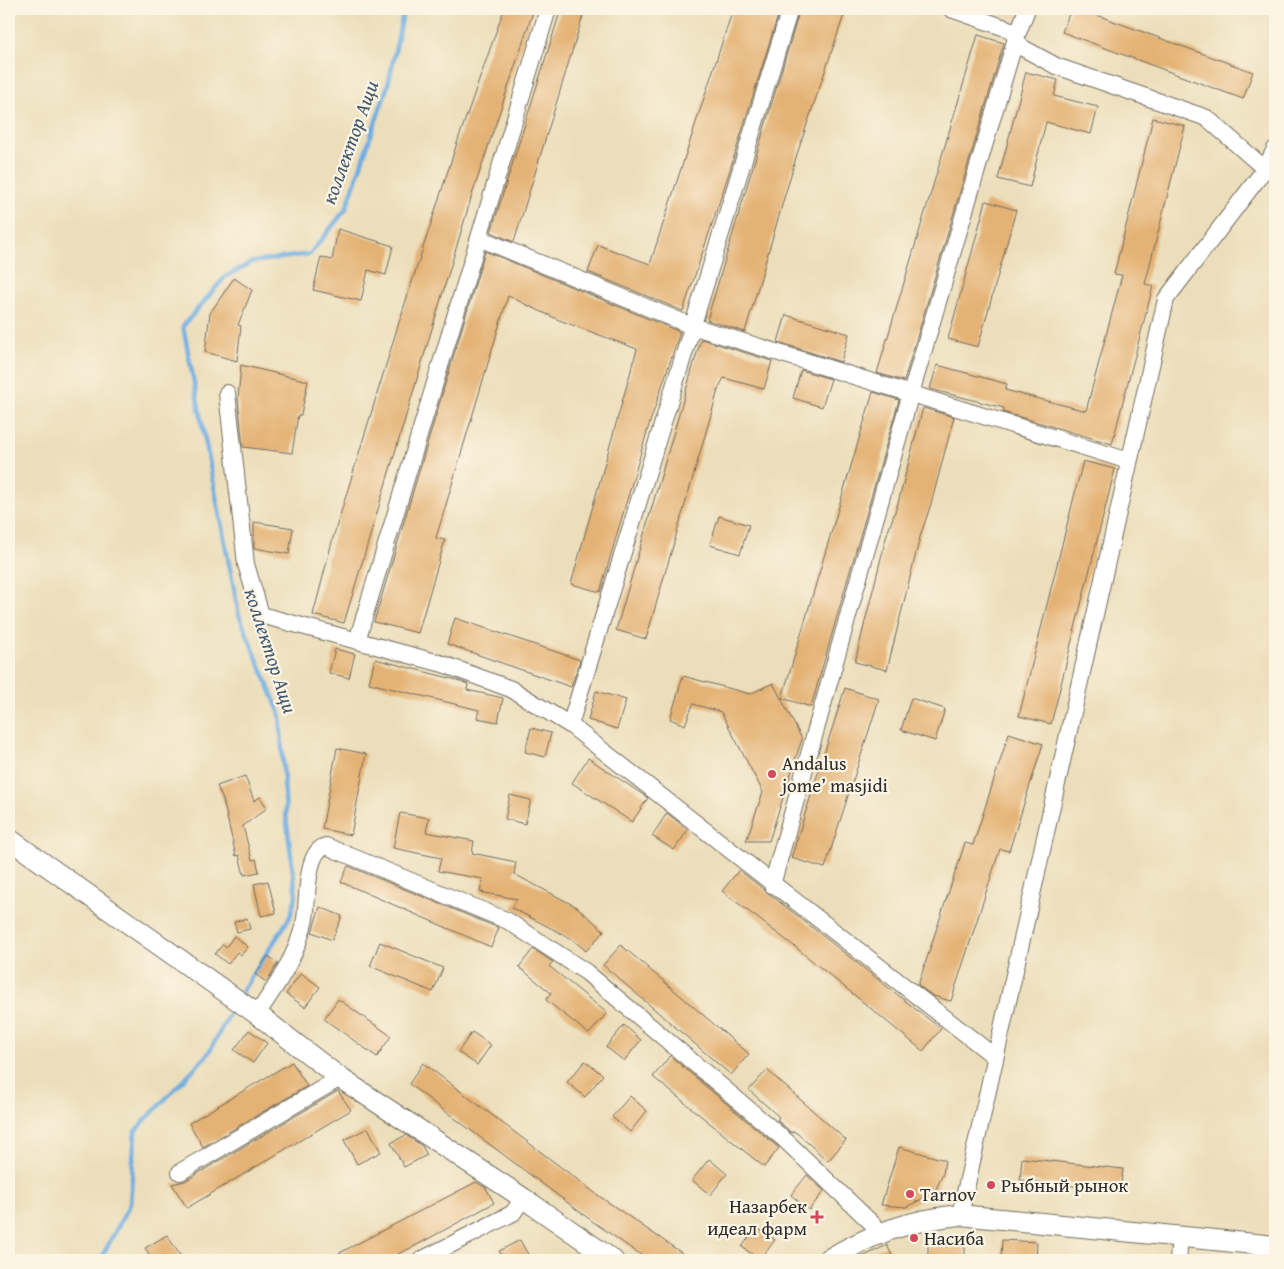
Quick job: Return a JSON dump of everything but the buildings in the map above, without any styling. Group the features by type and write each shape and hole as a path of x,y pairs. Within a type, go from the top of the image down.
{"main road":[{"path":"9,838 252,1011 340,1078 523,1198 613,1260"},
{"path":"827,1260 881,1232 920,1220 960,1215 1275,1246"}],"street":[{"path":"357,641 548,9"},
{"path":"570,725 790,9"},
{"path":"951,9 1012,30 1022,47 1056,66 1207,118 1265,168"},
{"path":"772,885 911,393 1016,38 1027,9"},
{"path":"960,1215 1166,299 1265,168 1275,149"},
{"path":"479,238 692,326 1130,461"},
{"path":"227,393 246,564 261,615 443,664 511,689 570,725 772,885 995,1057"},
{"path":"252,1011 280,981 298,943 315,853 320,847 326,846 508,921 586,972 785,1140 881,1232"},
{"path":"180,1172 340,1078"},
{"path":"421,1260 513,1213 523,1198"},
{"path":"1178,1260 1180,1237"}],"waterway":[{"name":"коллектор Ащи","path":"239,996 290,917 296,896 286,815 280,714 239,615 183,326 225,277 252,262 310,254 346,209 388,85 404,9"},
{"name":"коллектор Ащи","path":"100,1260 130,1204 135,1131 208,1054 234,1005"}],"place":[{"name":"Andalus jome’ masjidi","path":"772,774"},
{"name":"Рыбный рынок","path":"991,1185"},
{"name":"Tarnov","path":"910,1194"},
{"name":"Назарбек идеал фарм","path":"817,1217"},
{"name":"Насиба","path":"914,1238"}]}
